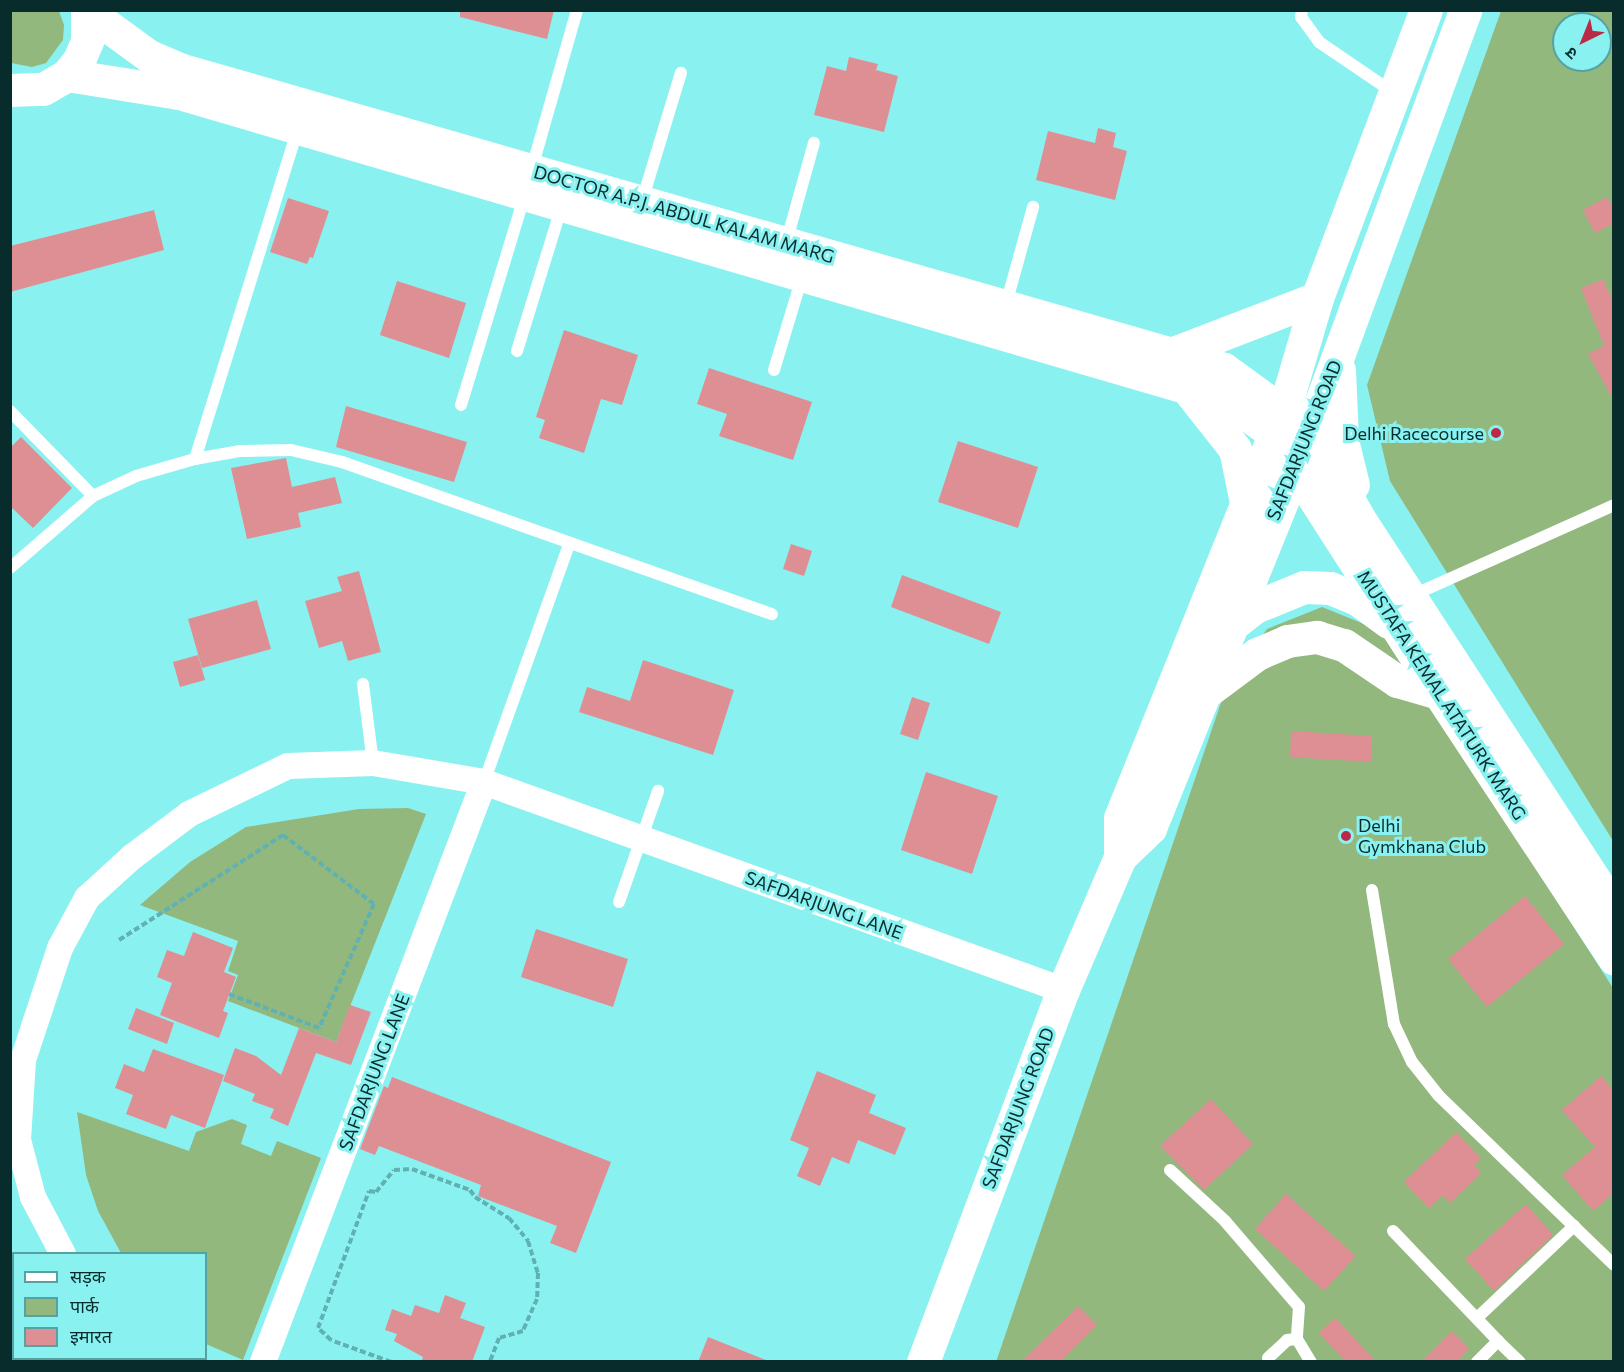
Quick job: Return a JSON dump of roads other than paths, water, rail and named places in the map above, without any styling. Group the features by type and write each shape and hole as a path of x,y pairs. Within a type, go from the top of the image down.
{"main road":[{"name":"SAFDARJUNG ROAD","path":"1120,858 1120,818 1278,421 1317,298 1426,10"},
{"name":"SAFDARJUNG ROAD","path":"923,1362 1063,990 1120,858 1150,828 1228,628 1310,432 1465,10"},
{"name":"DOCTOR A.P.J. ABDUL KALAM MARG","path":"87,11 149,56 179,69 528,182 562,205 803,275 1117,353 1171,354 1224,369 1278,421"},
{"path":"10,90 43,89 67,75 79,60 87,41 87,11"},
{"name":"DOCTOR A.P.J. ABDUL KALAM MARG","path":"67,75 179,93 298,128 528,182 642,202 786,243 1005,306 1117,353 1186,387 1223,398 1278,421"},
{"path":"1171,354 1317,298"},
{"path":"1338,356 1342,440 1360,520"},
{"path":"1186,387 1235,449 1246,502"},
{"name":"MUSTAFA KEMAL ATATURK MARG","path":"1278,421 1310,432 1360,520 1614,909"},
{"name":"MUSTAFA KEMAL ATATURK MARG","path":"1278,421 1312,495 1438,693 1614,957"},
{"path":"1228,628 1255,607 1304,587 1330,588 1357,599 1400,630"},
{"path":"1202,695 1257,654 1287,641 1317,637 1344,645 1397,681 1438,693"}],"street":[{"name":"SAFDARJUNG LANE","path":"62,1252 33,1197 18,1140 23,1060 60,948 87,898 189,814 288,766 373,763 484,782 1063,990"},
{"name":"SAFDARJUNG LANE","path":"263,1362 484,782"}],"lane":[{"path":"461,405 577,10"},
{"path":"1302,10 1301,17 1319,42 1395,93"},
{"path":"642,202 681,73"},
{"path":"195,459 298,128"},
{"path":"786,243 814,143"},
{"path":"517,351 562,205"},
{"path":"1005,306 1033,207"},
{"path":"774,370 803,275"},
{"path":"10,411 93,496"},
{"path":"10,568 93,496 136,476 195,459 240,451 291,450 342,462 772,614"},
{"path":"1410,597 1614,505"},
{"name":"SAFDARJUNG LANE","path":"484,782 569,544"},
{"path":"363,684 373,763"},
{"path":"619,902 658,791"},
{"path":"1372,890 1394,1024 1412,1062 1439,1096 1614,1264"},
{"path":"1170,1170 1225,1221 1299,1307 1297,1339 1311,1362"},
{"path":"1477,1318 1574,1226"},
{"path":"1393,1232 1520,1362"},
{"path":"1268,1358 1287,1340 1297,1339"},
{"path":"1477,1362 1498,1341"}],"place":[{"name":"Delhi Racecourse","path":"1496,433"},
{"name":"Delhi Gymkhana Club","path":"1346,836"}]}
